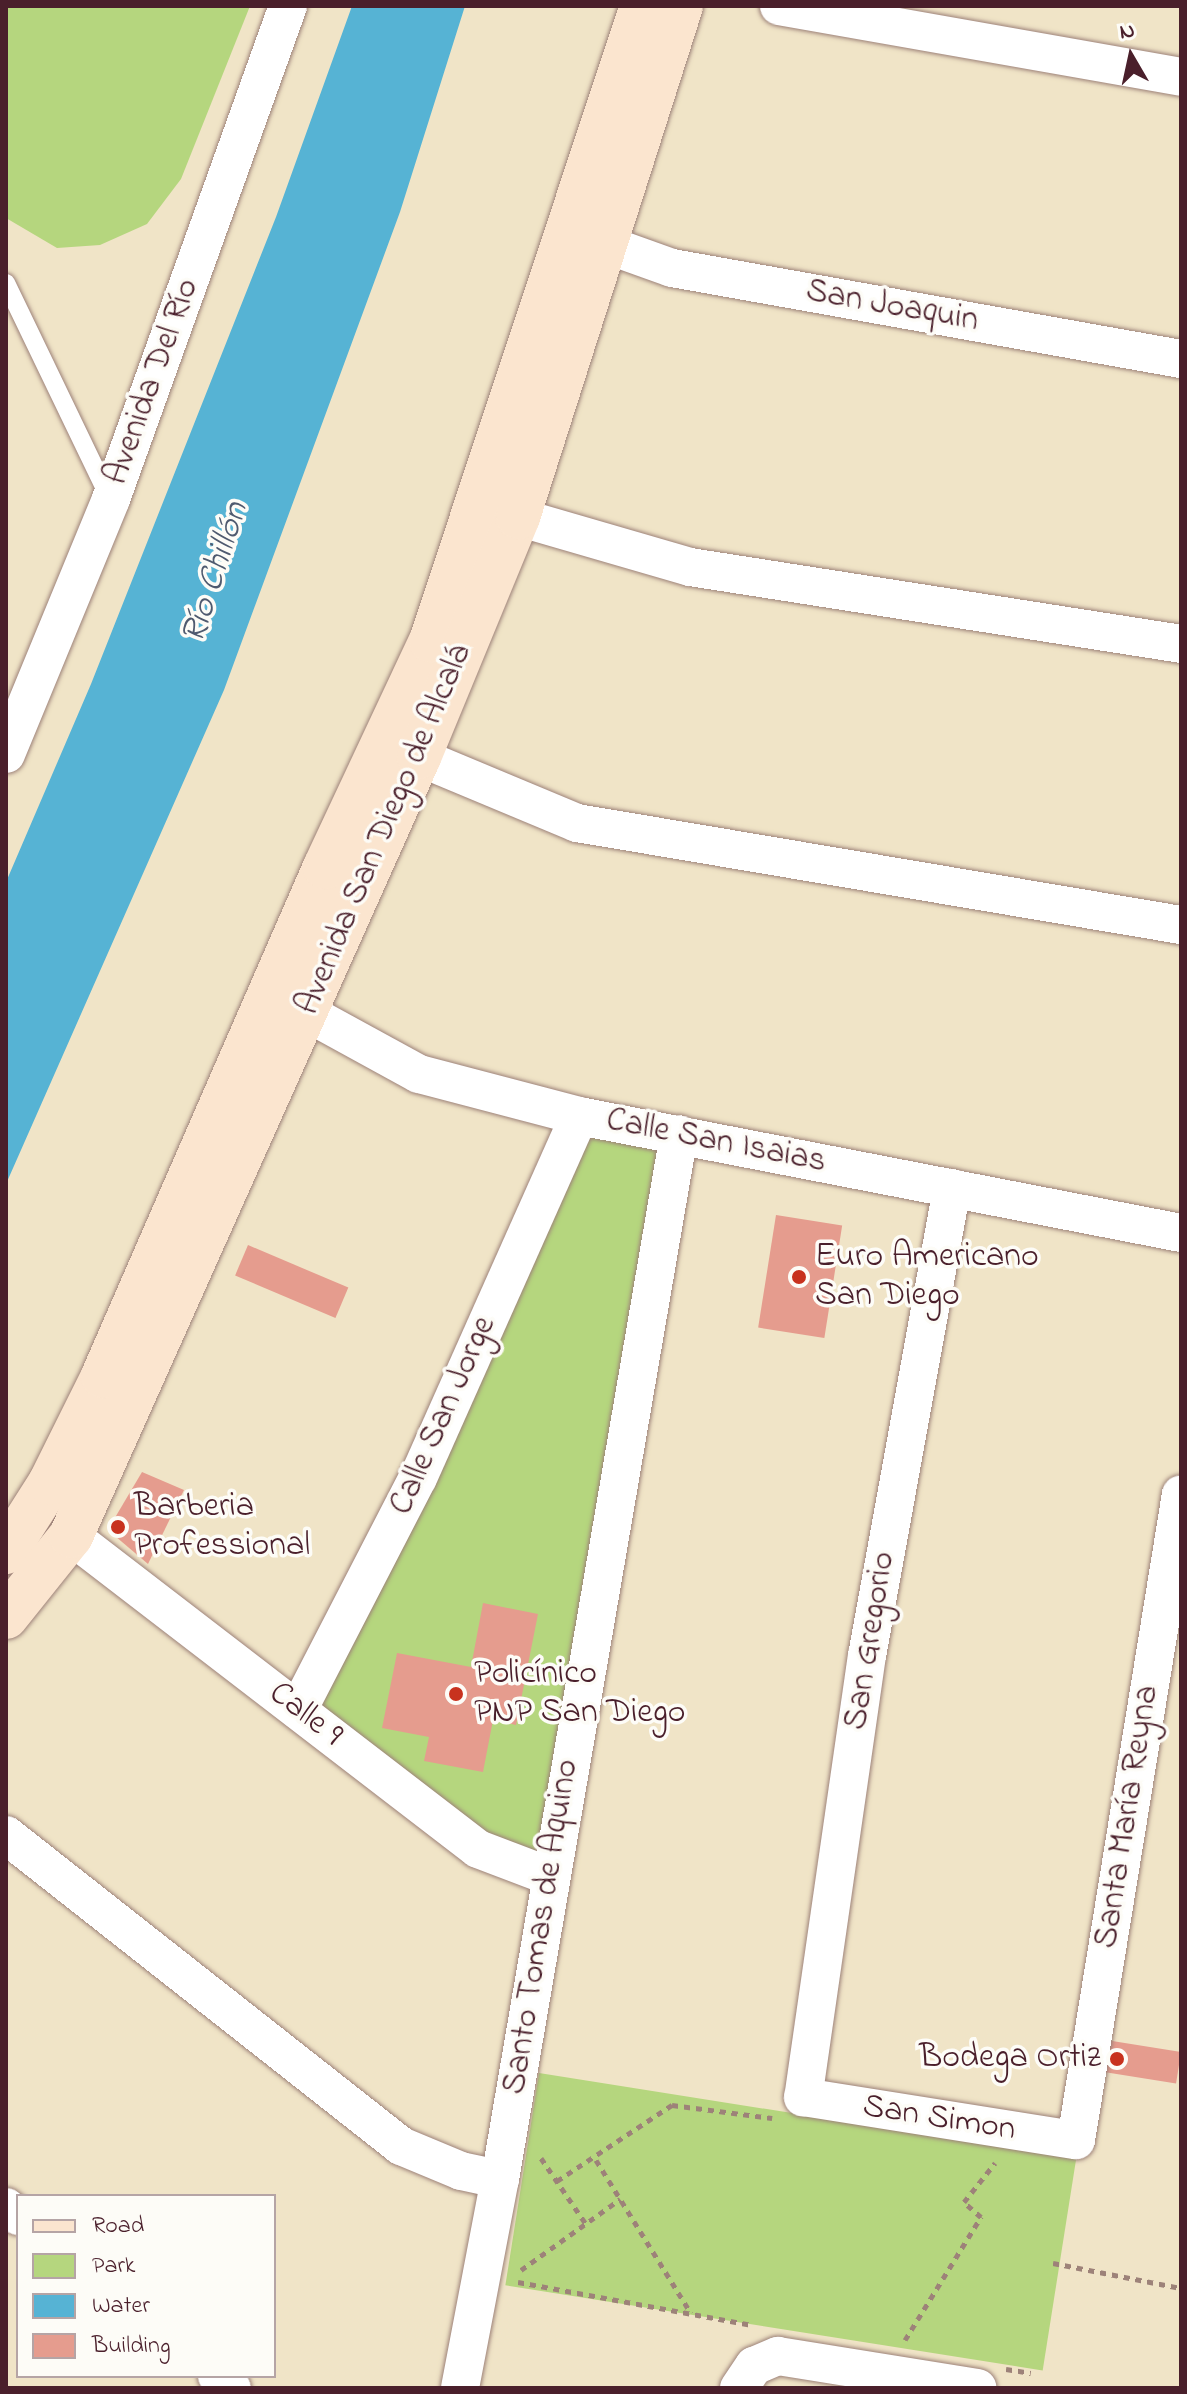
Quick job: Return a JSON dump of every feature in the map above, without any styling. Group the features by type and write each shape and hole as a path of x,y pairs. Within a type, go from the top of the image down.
{"main road":[{"name":"Avenida San Diego de Alcalá","path":"6,1617 71,1536 431,641 642,6"},
{"name":"Avenida San Diego de Alcalá","path":"6,1552 50,1483 288,1002 419,757 518,517 681,6"}],"street":[{"name":"Avenida Del Río","path":"6,754 111,499 288,6"},
{"path":"779,6 1181,77"},
{"name":"San Joaquin","path":"605,244 672,268 1181,359"},
{"path":"518,517 690,567 1181,644"},
{"path":"419,757 577,823 1181,925"},
{"name":"Calle San Isaias","path":"288,1002 419,1074 579,1116 1181,1233"},
{"name":"Calle San Jorge","path":"298,1710 418,1478 579,1116"},
{"name":"Santo Tomas de Aquino","path":"460,2388 500,2179 549,1876 679,1134"},
{"name":"San Gregorio","path":"792,2108 867,1655 952,1188"},
{"name":"Santa María Reyna","path":"1076,2140 1181,1494"},
{"name":"Calle 9","path":"71,1536 478,1849 549,1876"},
{"path":"6,1835 401,2146 461,2171 500,2179"},
{"name":"San Simon","path":"792,2108 1021,2131 1076,2140"},
{"path":"739,2388 764,2360 793,2356 977,2388"}],"lane":[{"path":"6,283 111,499"}],"path":[{"path":"557,2181 596,2160 672,2105 792,2108"},
{"path":"899,2350 981,2217 964,2202 1021,2131"},
{"path":"596,2160 691,2314"},
{"path":"549,2169 586,2224"},
{"path":"520,2271 620,2199"},
{"path":"1053,2263 1181,2288"}],"green space":[{"path":"6,6 250,6 181,179 147,224 100,245 57,248 6,218"},
{"path":"583,1129 666,1144 539,1861 481,1834 313,1709"},
{"path":"539,2073 1076,2158 1043,2370 505,2285"}],"water":[{"name":"Río Chillón","path":"352,6 465,6 400,212 224,690 6,1184 6,882 91,684 276,217"}],"building":[{"name":"Euro Americano San Diego","path":"776,1215 842,1225 824,1338 758,1328"},
{"path":"248,1245 348,1288 335,1318 235,1275"},
{"path":"142,1472 184,1490 148,1564 115,1536 113,1521"},
{"name":"Policínico PNP San Diego","path":"483,1603 538,1614 516,1725 493,1720 483,1772 424,1761 429,1737 382,1728 397,1653 471,1667"},
{"path":"1106,2040 1181,2052 1176,2083 1101,2072"}],"place":[{"name":"Euro Americano San Diego","path":"799,1277"},
{"name":"Barberia Professional","path":"118,1527"},
{"name":"Policínico PNP San Diego","path":"456,1694"},
{"name":"Bodega Ortiz","path":"1117,2059"}]}
